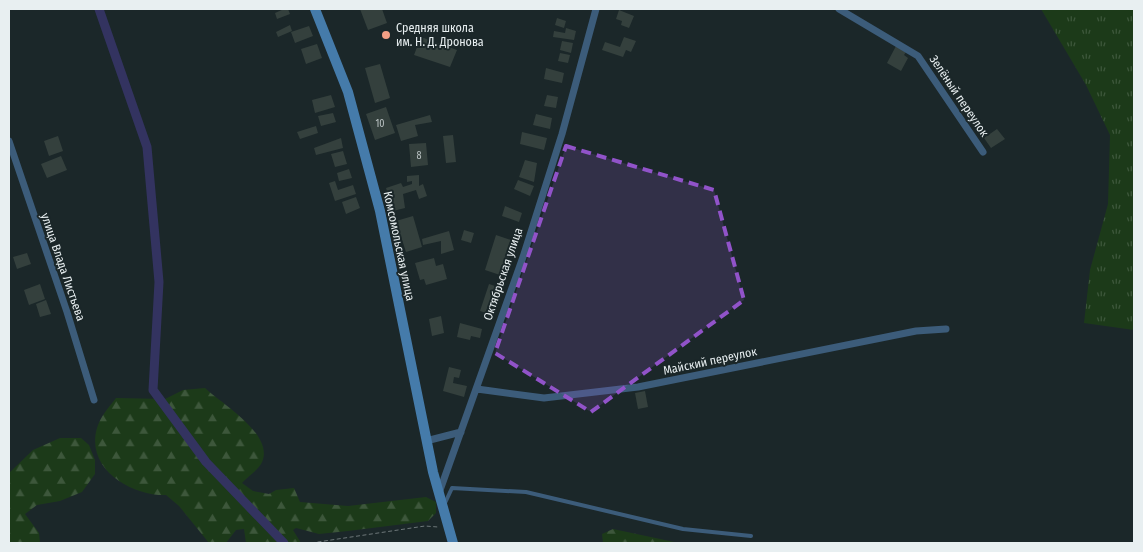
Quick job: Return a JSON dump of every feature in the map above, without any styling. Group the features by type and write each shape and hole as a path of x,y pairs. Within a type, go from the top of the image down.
{"street":[{"name":"Комсомольская улица","path":"315,9 348,92 380,211 426,441 439,493"},
{"name":"Октябрьская улица","path":"439,493 477,389 562,134 596,9"},
{"name":"Зелёный переулок","path":"839,9 918,56 983,152"},
{"name":"улица Влада Листьева","path":"9,141 67,312 94,400"},
{"name":"Майский переулок","path":"477,389 544,398 638,387 916,330 946,329"},
{"path":"426,441 461,432"},
{"path":"439,493 454,543"}],"lane":[{"path":"444,478 452,488 526,492 683,529 751,536"},
{"path":"442,507 452,488"}],"path":[{"path":"311,543 425,526 448,528"}],"highlighted area":[{"path":"566,146 714,190 744,300 591,412 495,353"}],"green space":[{"path":"1041,9 1134,9 1134,330 1084,323 1090,270 1108,204 1110,135 1086,85"},
{"path":"205,388 245,422 255,432 261,443 264,453 261,464 242,483 253,491 269,494 276,490 294,488 300,502 348,506 426,497 436,502 436,513 428,521 348,531 319,534 296,528 293,530 301,543 246,543 244,529 236,530 226,543 209,543 179,506 166,495 139,491 114,477 98,456 95,443 100,420 116,398 165,399 183,390"},
{"path":"60,438 81,438 89,445 95,460 95,474 82,492 60,501 37,505 25,514 39,533 40,543 9,543 9,473 33,450"},
{"path":"613,529 679,543 603,543 602,534"}],"building":[{"path":"288,9 290,14 277,19 275,13"},
{"path":"360,9 382,9 387,23 368,30"},
{"path":"619,10 634,16 629,28 621,25 622,21 616,19"},
{"path":"557,18 566,21 564,28 555,25"},
{"path":"290,25 292,31 278,37 276,32"},
{"path":"309,26 313,36 295,43 291,32"},
{"path":"566,28 576,31 574,40 553,37 554,31 565,33"},
{"path":"421,37 457,50 450,67 414,55"},
{"path":"624,37 636,41 631,52 626,50 623,57 602,50 605,42 620,47"},
{"path":"562,41 573,43 571,53 560,50"},
{"path":"317,44 322,58 306,64 301,49"},
{"path":"896,46 906,52 904,55 908,58 901,71 887,63"},
{"path":"560,53 570,55 568,63 558,61"},
{"path":"380,64 390,98 375,103 365,68"},
{"path":"546,68 564,73 562,83 544,79"},
{"path":"331,95 335,107 315,113 312,100"},
{"path":"547,95 558,97 556,108 544,106"},
{"path":"386,107 395,133 375,140 366,114"},
{"path":"333,113 336,122 321,126 318,116"},
{"path":"536,114 552,118 550,129 533,125"},
{"path":"430,115 432,122 415,125 418,136 401,141 396,125"},
{"path":"316,126 318,133 300,139 297,132"},
{"path":"997,129 1005,139 991,148 984,138"},
{"path":"522,132 547,138 544,150 520,144"},
{"path":"453,135 456,162 446,163 443,136"},
{"path":"58,136 63,151 49,156 44,141"},
{"path":"341,138 343,148 316,155 314,148"},
{"path":"426,143 428,165 411,167 409,144"},
{"path":"343,151 347,164 335,167 331,154"},
{"path":"61,156 67,170 47,178 41,164"},
{"path":"525,160 537,163 534,182 519,177"},
{"path":"349,169 352,178 339,181 337,173"},
{"path":"419,175 419,186 423,184 427,196 419,199 416,190 403,194 405,208 393,211 386,188 401,183 403,187 412,184 412,181 407,182 407,176"},
{"path":"518,180 534,186 530,196 514,189"},
{"path":"335,181 338,190 353,185 356,194 335,201 329,183"},
{"path":"356,197 360,208 346,214 342,202"},
{"path":"505,206 522,213 519,222 502,216"},
{"path":"413,216 422,247 406,252 396,221"},
{"path":"464,230 474,233 471,243 461,240"},
{"path":"449,231 454,250 441,254 441,241 423,245 422,239"},
{"path":"496,235 514,241 503,276 485,270"},
{"path":"27,253 31,264 17,269 13,257"},
{"path":"434,258 436,266 443,264 447,279 426,285 424,279 420,280 415,263"},
{"path":"40,284 45,299 29,305 24,290"},
{"path":"489,284 498,287 489,314 480,311"},
{"path":"46,300 51,314 40,317 36,304"},
{"path":"441,316 444,333 432,336 429,319"},
{"path":"460,323 482,329 480,338 471,336 470,340 457,337"},
{"path":"449,367 461,370 459,378 454,377 453,383 467,386 464,397 443,391"},
{"path":"645,391 648,407 638,409 635,393"}],"waterway":[{"path":"99,9 147,147 159,282 153,390 206,462 284,543"}],"place":[{"name":"Средняя школа им. Н. Д. Дронова","path":"386,35"}]}
